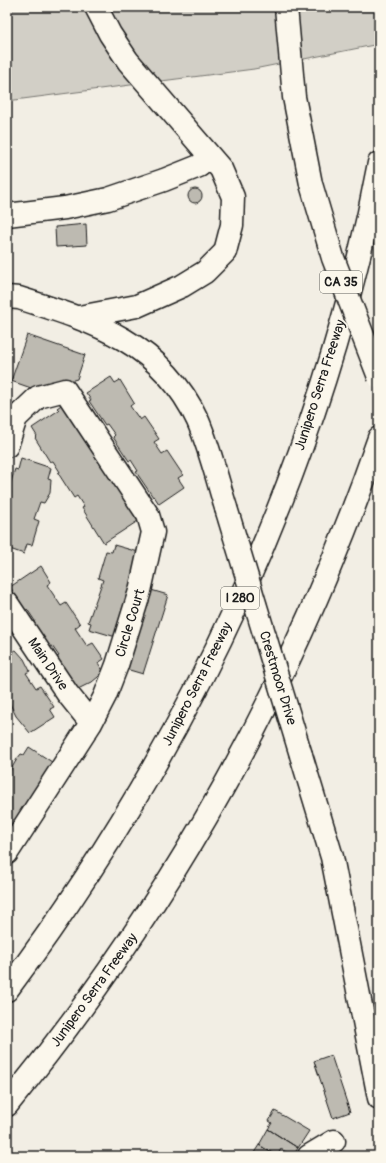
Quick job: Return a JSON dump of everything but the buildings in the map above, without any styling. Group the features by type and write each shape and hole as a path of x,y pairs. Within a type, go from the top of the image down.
{"main road":[{"path":"79,317 138,306 182,286 205,272 225,252 232,225 233,197 221,169 128,61 110,34 96,7"},
{"name":"CA 35","path":"286,7 294,97 311,184 333,258 379,377"},
{"path":"7,215 65,208 108,200 199,166 210,156"},
{"name":"Junipero Serra Freeway","path":"7,990 66,908 133,803 190,702 243,592 286,488 322,384 360,251 379,163"},
{"name":"Crestmoor Drive","path":"11,303 79,317 126,340 149,357 172,378 198,422 302,755 334,865 379,1098"},
{"name":"Circle Court","path":"7,446 16,418 38,397 65,390 148,515 152,532 140,591 117,665 105,696 91,723 7,853"},
{"name":"Junipero Serra Freeway","path":"7,1105 72,1022 126,946 189,849 226,786 260,721 312,610 349,522 379,438"},
{"name":"Main Drive","path":"7,603 67,693 91,723"},
{"path":"309,1156 334,1141"}],"shaded area":[{"path":"7,7 379,7 379,44 254,69 7,101"}]}
